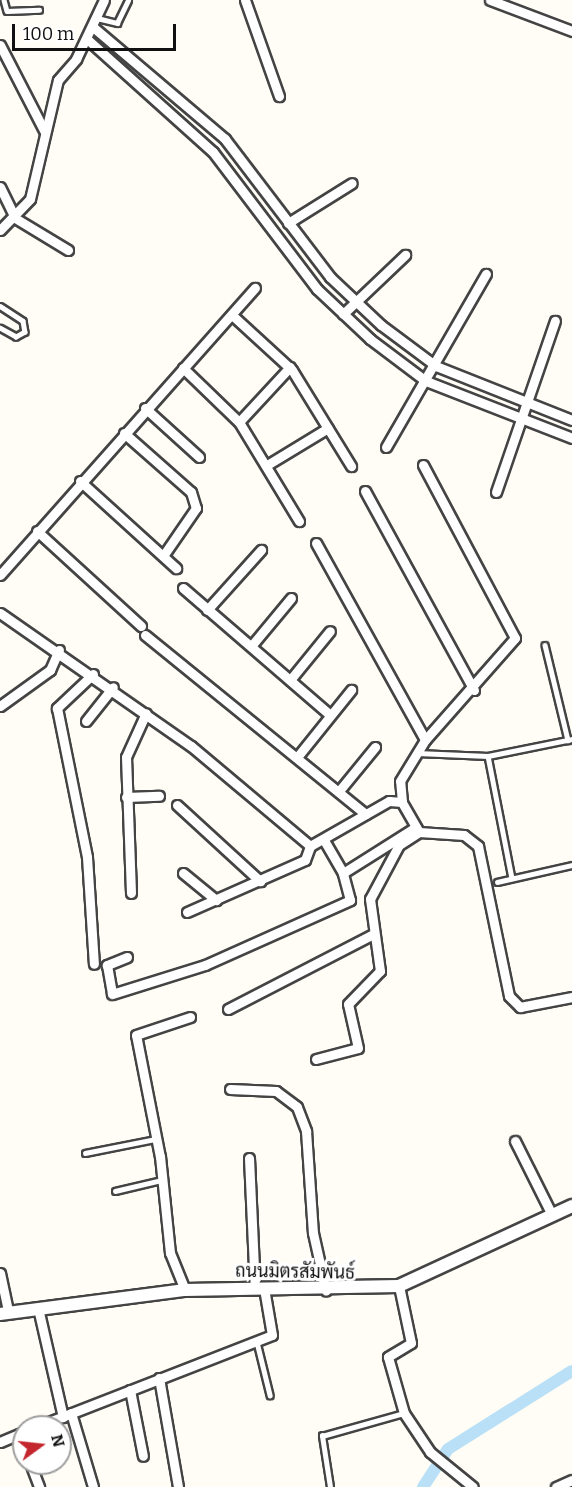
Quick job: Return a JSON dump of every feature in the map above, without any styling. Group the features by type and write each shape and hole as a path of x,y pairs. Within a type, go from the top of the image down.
{"street":[{"path":"0,230 15,218 30,200 58,80 87,39 104,0"},
{"path":"245,0 279,96"},
{"path":"490,0 572,31"},
{"path":"93,27 225,139 288,223 356,303 436,366 526,404 572,420"},
{"path":"87,39 236,176 311,280 343,314 426,381 520,422 572,438"},
{"path":"0,45 45,132"},
{"path":"288,223 352,183"},
{"path":"0,187 15,218 68,250"},
{"path":"343,314 405,255"},
{"path":"386,447 436,366 486,274"},
{"path":"0,575 80,481 255,288"},
{"path":"232,315 290,368 351,466"},
{"path":"496,492 555,321"},
{"path":"183,368 239,422 299,521"},
{"path":"239,422 290,368"},
{"path":"146,408 199,457"},
{"path":"267,465 328,428"},
{"path":"124,433 191,492 196,508 163,556"},
{"path":"418,830 402,802 400,781 425,740 474,690 515,638 423,465"},
{"path":"80,481 176,568"},
{"path":"365,491 474,690"},
{"path":"37,531 143,631 298,756 365,814"},
{"path":"316,543 425,740"},
{"path":"207,610 261,550"},
{"path":"183,588 252,645 330,715"},
{"path":"252,645 291,598"},
{"path":"0,613 113,687 310,846"},
{"path":"290,680 330,631"},
{"path":"0,706 50,670 59,650"},
{"path":"93,674 57,708 87,857 94,964"},
{"path":"86,721 113,687"},
{"path":"298,756 351,690"},
{"path":"130,893 126,757 146,713"},
{"path":"339,791 375,747"},
{"path":"126,797 159,796"},
{"path":"187,912 305,860 310,846 389,801 402,802"},
{"path":"177,805 260,881"},
{"path":"316,1059 358,1048 348,1004 379,975 369,907 373,891 399,845 418,830"},
{"path":"343,873 418,830 464,835 478,846 509,996 520,1007 572,997"},
{"path":"127,957 107,965 112,994 205,965 350,900 343,873 323,839"},
{"path":"183,873 216,900"},
{"path":"228,1009 373,934"},
{"path":"185,1290 170,1253 156,1139 136,1035 190,1017"},
{"path":"230,1089 276,1091 297,1107 306,1131 313,1233 327,1291"},
{"path":"514,1141 552,1215"},
{"path":"38,1308 67,1415 272,1335 260,1288 249,1158"},
{"name":"ถนนมิตรสัมพันธ์","path":"4,1313 185,1290 260,1288 327,1291 399,1286 572,1206"},
{"path":"0,1274 4,1313"},
{"path":"399,1286 411,1341 388,1357 404,1413 437,1459 457,1470 473,1487"},
{"path":"159,1378 178,1487"},
{"path":"130,1390 143,1456"},
{"path":"72,1429 93,1487"},
{"path":"556,1487 572,1480"}],"lane":[{"path":"4,0 7,11 39,10"},
{"path":"97,18 117,23 128,0"},
{"path":"0,306 23,321 25,332 16,337 0,328"},
{"path":"416,753 488,756 570,740 545,645"},
{"path":"488,756 512,879"},
{"path":"497,882 572,866"},
{"path":"85,1153 156,1139"},
{"path":"115,1191 162,1180"},
{"path":"257,1342 270,1395"},
{"path":"330,1487 322,1436 404,1413"}],"waterway":[{"path":"423,1487 448,1449 572,1371"}]}
